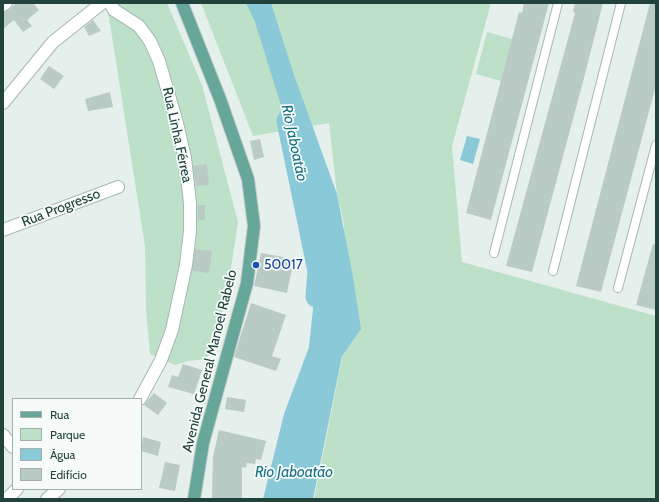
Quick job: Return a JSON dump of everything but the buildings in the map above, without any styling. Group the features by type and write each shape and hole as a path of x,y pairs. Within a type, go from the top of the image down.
{"main road":[{"name":"Avenida General Manoel Rabelo","path":"182,3 220,99 248,180 254,226 247,283 240,313 203,443 194,499"}],"street":[{"path":"3,104 53,42 102,3"},
{"name":"Rua Linha Férrea","path":"110,3 114,10 140,26 150,41 159,61 185,158 190,203 190,231 186,265 172,330 161,360 141,398"},
{"name":"Rua Progresso","path":"3,230 118,187"},
{"path":"3,435 12,446"},
{"path":"7,499 16,490"},
{"path":"47,499 58,490"}],"lane":[{"path":"494,253 558,3"},
{"path":"553,271 621,3"},
{"path":"618,288 656,145"}],"green space":[{"path":"117,3 167,3 202,85 238,222 226,301 207,359 188,361 175,365 150,354 146,310 145,246 108,11"},
{"path":"201,3 491,3 452,146 462,262 656,316 656,499 314,499 344,348 344,223 337,194 329,123 253,136"},
{"path":"487,32 512,39 501,81 476,74"}],"water":[{"name":"Rio Jaboatão","path":"246,3 271,3 294,75 337,194 353,277 361,329 342,356 313,499 263,499 284,414 309,347 321,233 255,22"},
{"path":"467,136 480,139 473,164 460,160"}],"waterway":[{"name":"Rio Jaboatão","path":"289,121 320,271 318,296"}],"place":[{"name":"50017","path":"256,265"}]}
